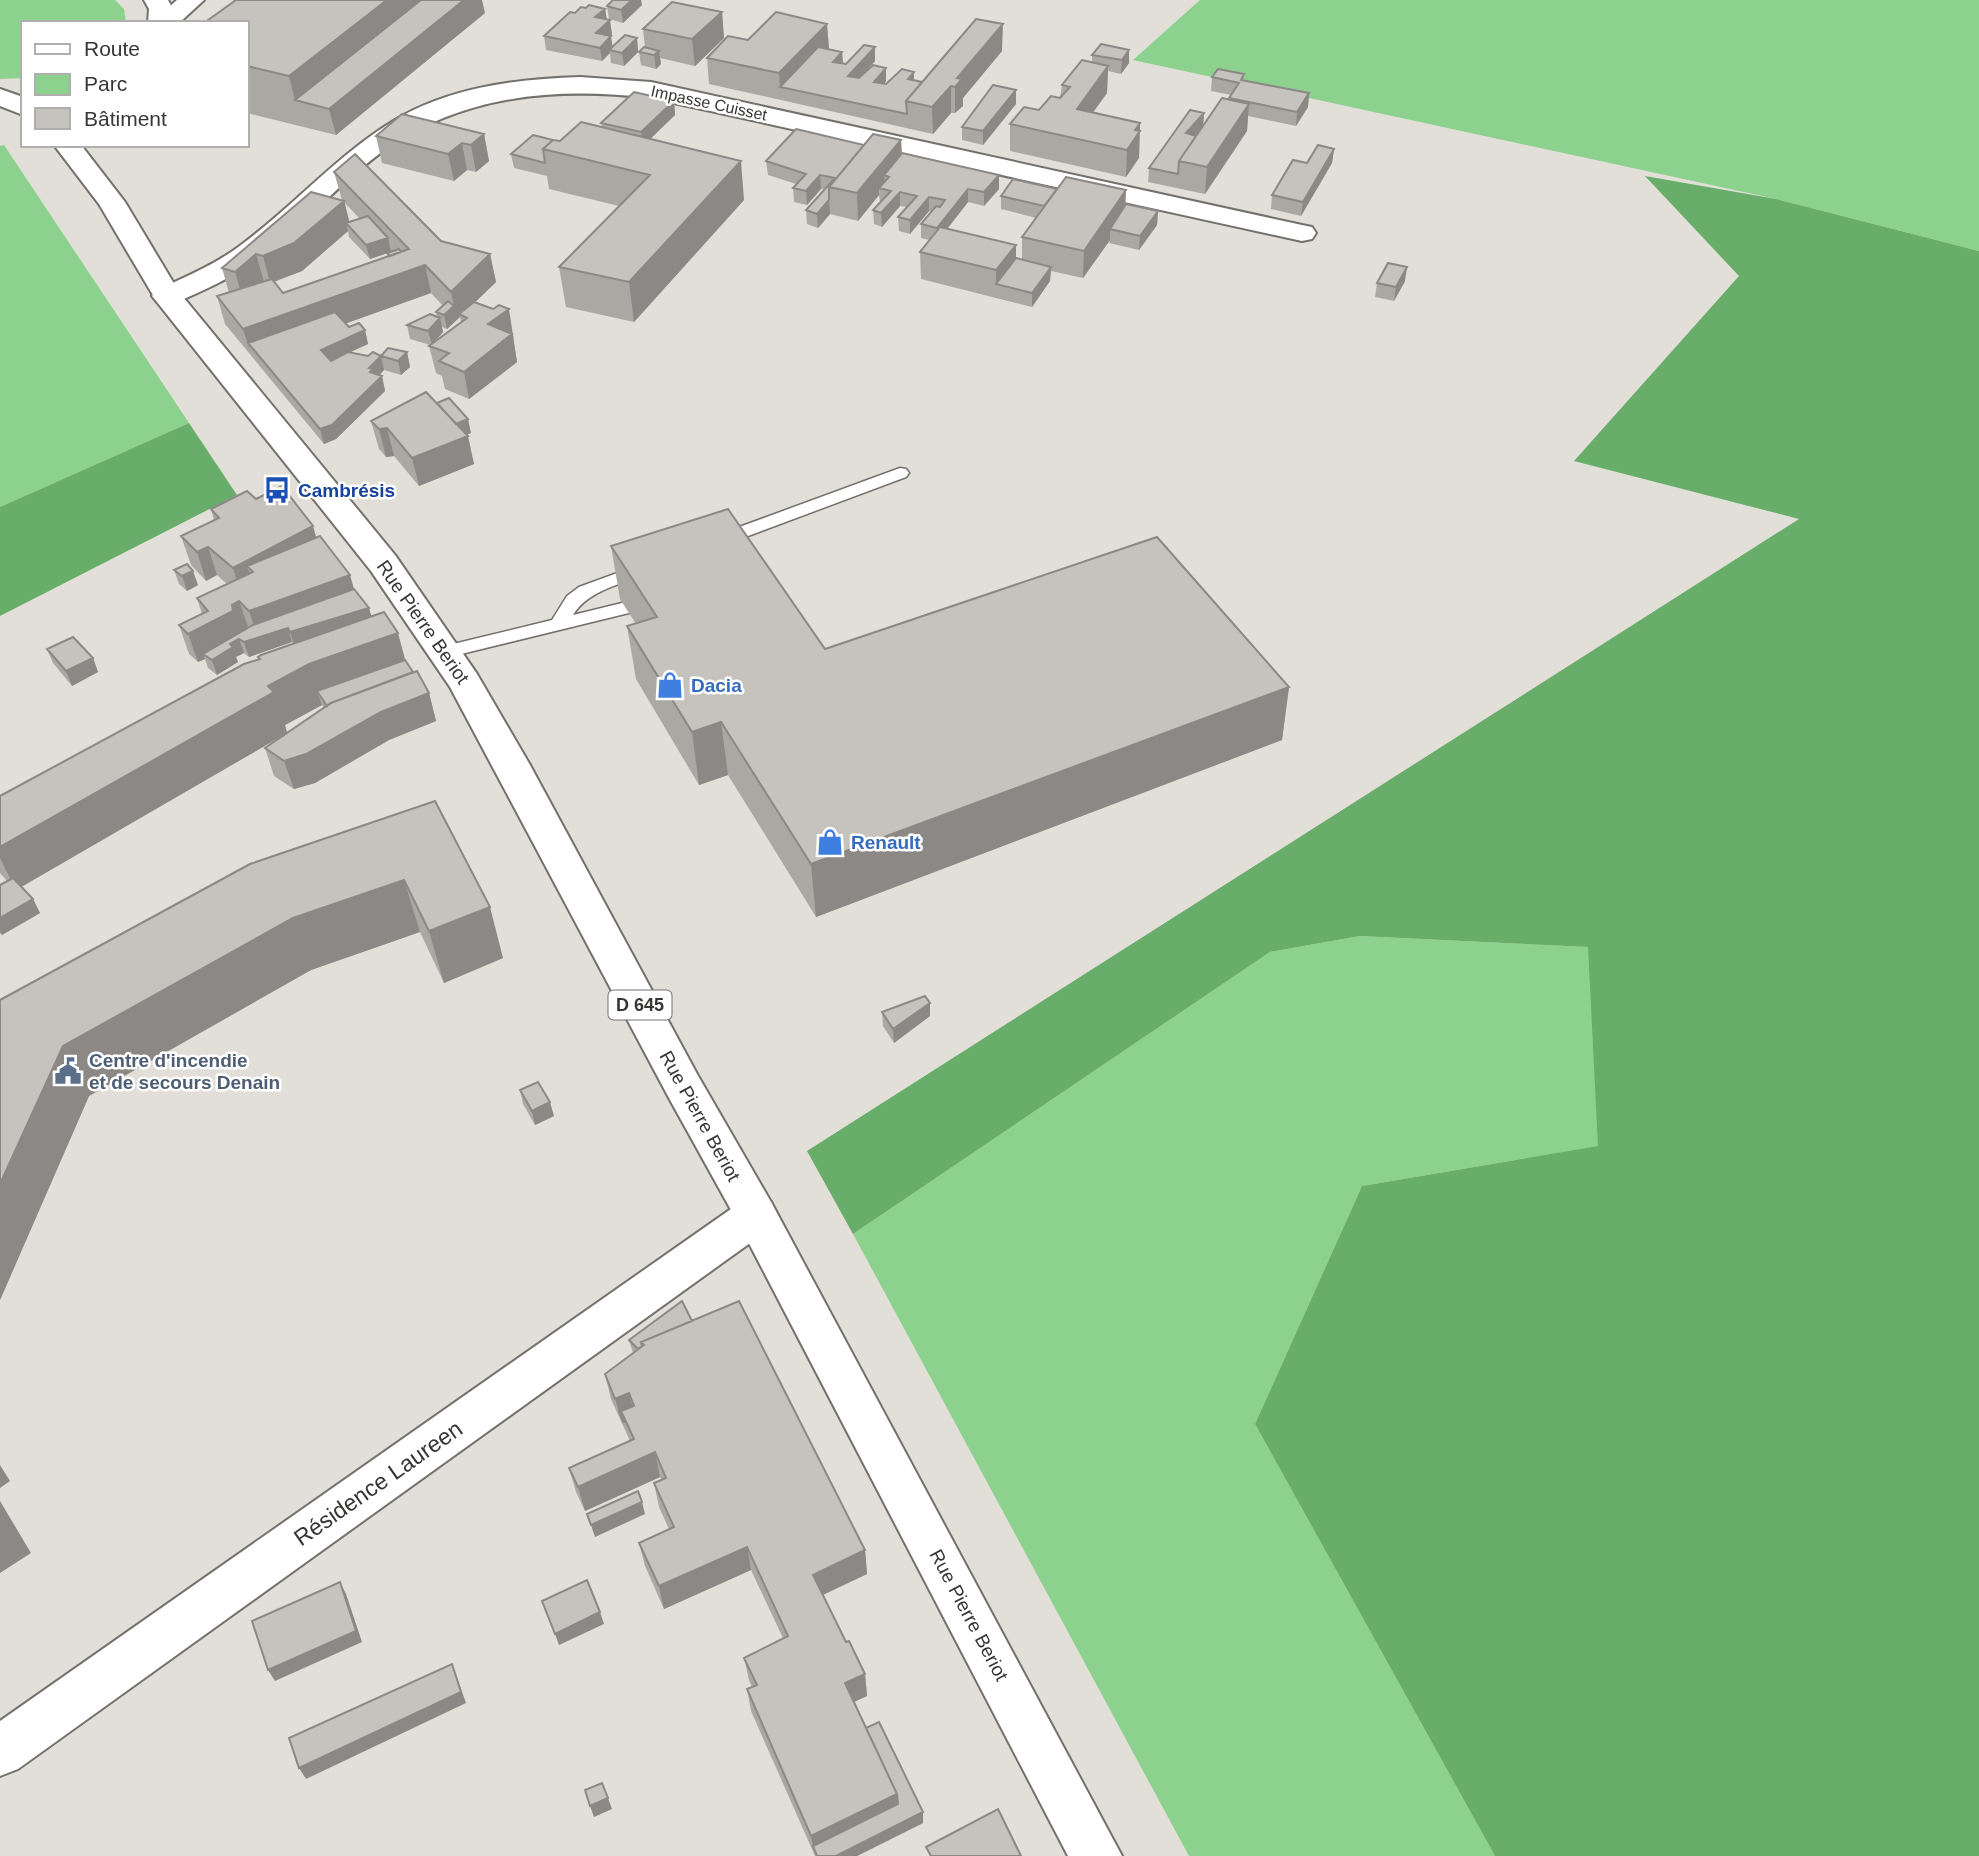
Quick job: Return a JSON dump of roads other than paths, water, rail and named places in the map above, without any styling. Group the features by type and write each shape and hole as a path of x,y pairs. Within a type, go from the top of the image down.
{"main road":[{"path":"156,0 161,9 162,21"},
{"path":"165,21 192,0"},
{"name":"Impasse Cuisset","path":"167,296 212,275 251,250 374,145 406,125 445,108 496,92 557,84 607,84 651,90 1302,233"},
{"path":"0,97 21,95"},
{"path":"0,97 21,106"},
{"name":"Rue Pierre Beriot","path":"69,147 111,202 167,296 375,554 445,652 512,765 676,1074 756,1215 1096,1856"},
{"name":"Rue Pierre Beriot","path":"94,147 111,202"},
{"name":"Résidence Laureen","path":"0,1751 756,1215"}],"lane":[{"path":"706,546 900,473"},
{"path":"559,623 573,600 586,591 655,565"},
{"path":"445,652 626,608"}],"place":[{"name":"Cambrésis","path":"277,490"},
{"name":"Dacia","path":"670,685"},
{"name":"Renault","path":"830,842"},
{"name":"Centre d'incendie et de secours Denain","path":"68,1071"}]}
